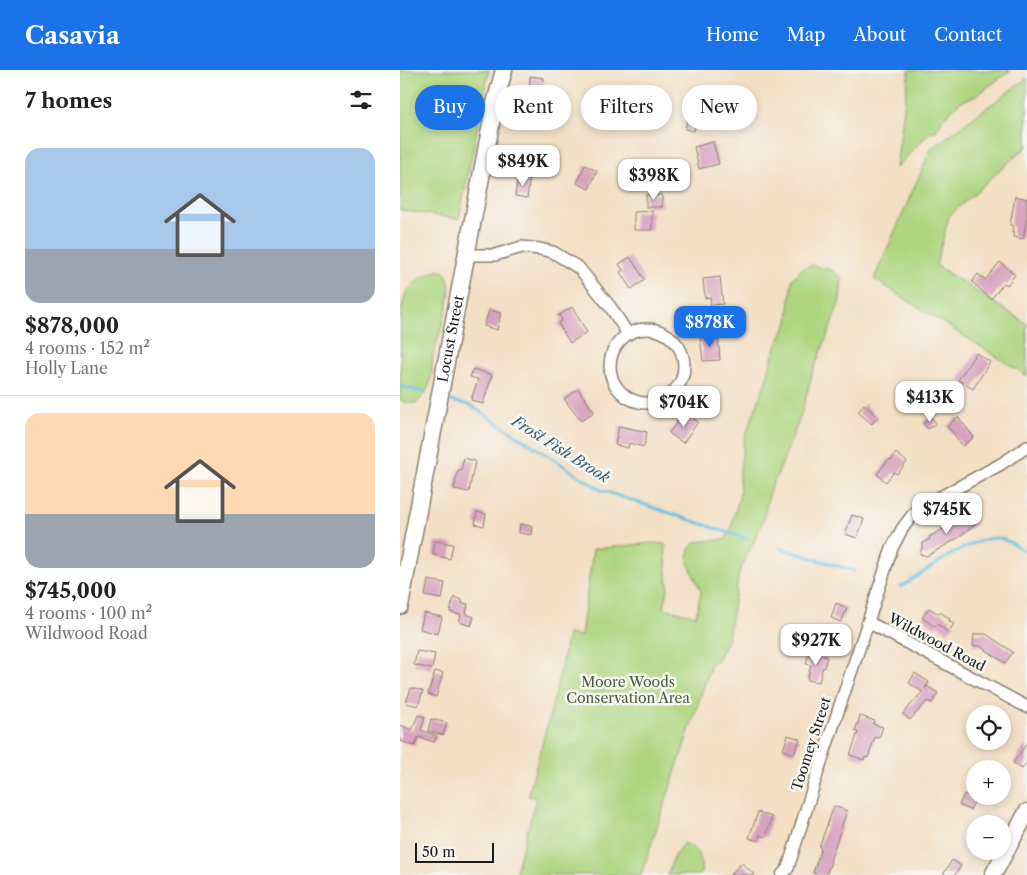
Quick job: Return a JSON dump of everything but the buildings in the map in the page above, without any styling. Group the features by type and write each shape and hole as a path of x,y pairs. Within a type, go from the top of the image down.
{"main road":[{"name":"Locust Street","path":"400,606 495,103 504,70"},
{"path":"993,875 1027,812"}],"street":[{"path":"466,255 495,255 522,247 553,252 580,268 611,308 628,334"},
{"path":"640,330 653,330 664,334 674,342 681,352 684,365 682,377 677,388 668,397 656,402 646,403 635,401 618,389 610,370 611,360 614,350 628,334 640,330"},
{"name":"Wildwood Road","path":"1027,447 1001,464 914,513 902,529 892,548 868,622 1027,706"},
{"name":"Toomey Street","path":"782,875 788,868 868,622"}],"green space":[{"path":"400,70 489,70 485,90 485,85 415,85 415,130 477,130 459,219 400,210"},
{"path":"909,70 1011,70 977,95 960,102 942,120 936,131 930,132 896,168"},
{"path":"1027,78 1027,147 949,216 936,265 1027,324 1027,376 874,279 931,149"},
{"name":"Moore Woods Conservation Area","path":"812,265 831,270 842,278 840,300 813,371 801,415 770,490 763,521 739,573 727,642 716,661 711,665 641,875 515,875 536,798 528,796 552,707 568,634 581,636 593,549 652,543 665,544 668,588 664,608 696,616 701,591 688,563 689,549 696,542 726,539 731,528 740,494 739,477 744,439 766,381 774,351 788,322 792,279 802,269"},
{"path":"439,270 448,278 450,286 445,317 433,357 431,380 426,392 417,403 406,403 400,400 401,312 406,293 414,284 424,276"},
{"path":"684,843 696,851 701,860 700,875 667,875 675,854"}],"waterway":[{"name":"Frost Fish Brook","path":"400,386 426,393"},
{"name":"Frost Fish Brook","path":"451,401 470,405 601,490 747,539"},
{"name":"Frost Fish Brook","path":"901,587 948,556 988,539 999,538 1027,552"},
{"name":"Frost Fish Brook","path":"780,548 854,571"}]}
